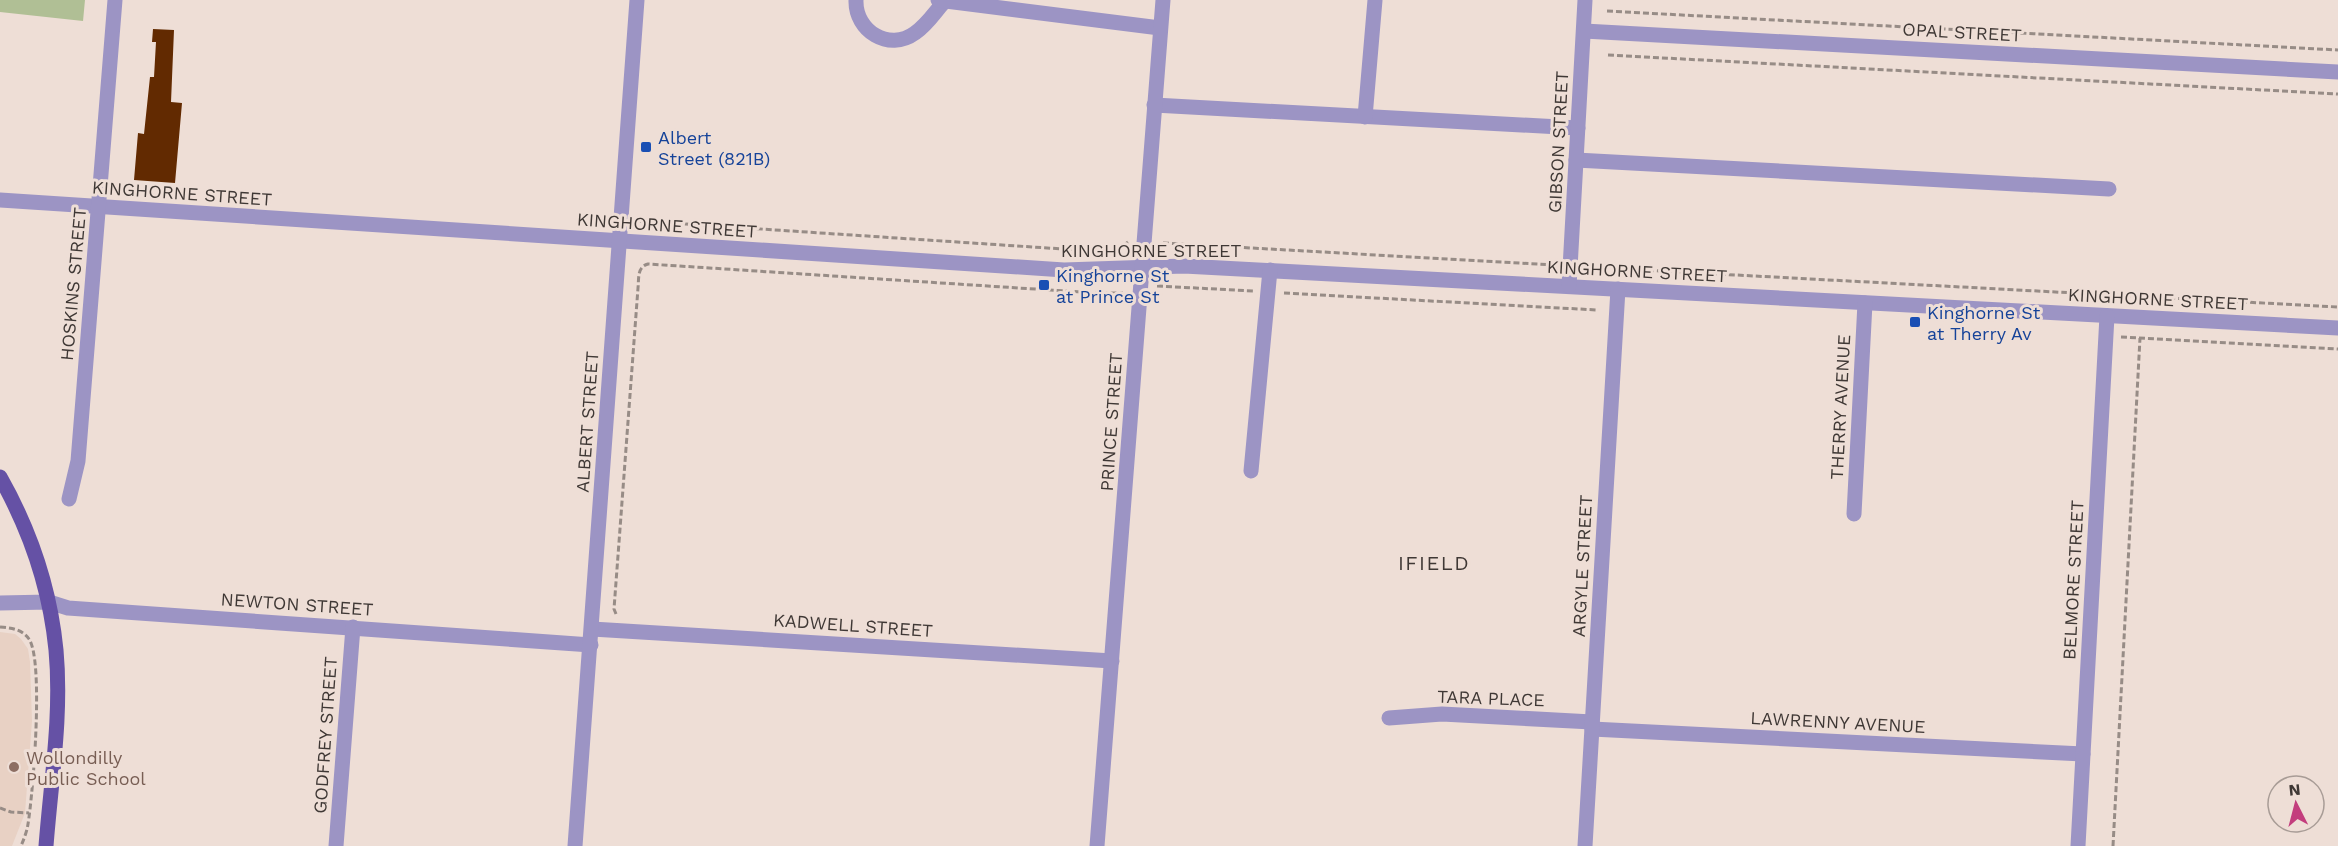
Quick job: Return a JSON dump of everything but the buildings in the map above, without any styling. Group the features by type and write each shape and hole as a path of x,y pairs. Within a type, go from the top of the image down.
{"main road":[{"path":"0,477 24,524 49,603 56,650 57,711 46,846"}],"street":[{"name":"HOSKINS STREET","path":"69,498 78,461 115,0"},
{"name":"ALBERT STREET","path":"575,846 637,0"},
{"path":"856,0 858,16 862,24 878,37 888,40 898,40 915,33 941,1 1160,28"},
{"name":"PRINCE STREET","path":"1097,846 1162,0"},
{"path":"1365,117 1375,0"},
{"name":"GIBSON STREET","path":"1569,286 1585,0"},
{"name":"OPAL STREET","path":"1584,31 2338,72"},
{"path":"1154,105 1578,128"},
{"path":"1576,160 2109,189"},
{"name":"KINGHORNE STREET","path":"0,200 1064,270 1143,266 1270,270 2338,328"},
{"path":"1251,471 1270,270"},
{"name":"ARGYLE STREET","path":"1584,846 1618,289"},
{"name":"THERRY AVENUE","path":"1854,514 1865,303"},
{"name":"BELMORE STREET","path":"2078,846 2108,316"},
{"name":"NEWTON STREET","path":"0,603 49,603 68,608 591,645"},
{"name":"GODFREY STREET","path":"336,846 352,627"},
{"name":"KADWELL STREET","path":"592,629 1112,661"},
{"name":"TARA PLACE","path":"1389,718 1442,714 1592,725"},
{"name":"LAWRENNY AVENUE","path":"1592,725 2083,754"}],"path":[{"path":"1607,11 2338,50"},
{"path":"1608,55 2338,94"},
{"path":"640,221 1093,251 1119,249 1130,242"},
{"path":"1163,243 1556,265"},
{"path":"619,616 614,609 638,288 640,270 644,265 1096,294 1123,293"},
{"path":"1585,267 2338,307"},
{"path":"1158,286 1597,310"},
{"path":"2113,846 2140,338 2338,349"},
{"path":"0,627 17,629 23,633 31,643 33,652 37,721 28,827 21,846"},
{"path":"0,808 11,812 29,813"}],"shaded area":[{"name":"Wollondilly Public School","path":"0,632 15,634 21,639 28,649 30,662 32,721 25,813 12,846 0,846"}],"green space":[{"path":"0,0 85,0 83,21 0,12"}],"place":[{"name":"Albert Street (821B)","path":"646,147"},
{"name":"Kinghorne St at Prince St","path":"1044,285"},
{"name":"Kinghorne St at Therry Av","path":"1915,322"},
{"name":"Wollondilly Public School","path":"14,767"}],"district":[{"name":"IFIELD","path":"1434,563"}]}
